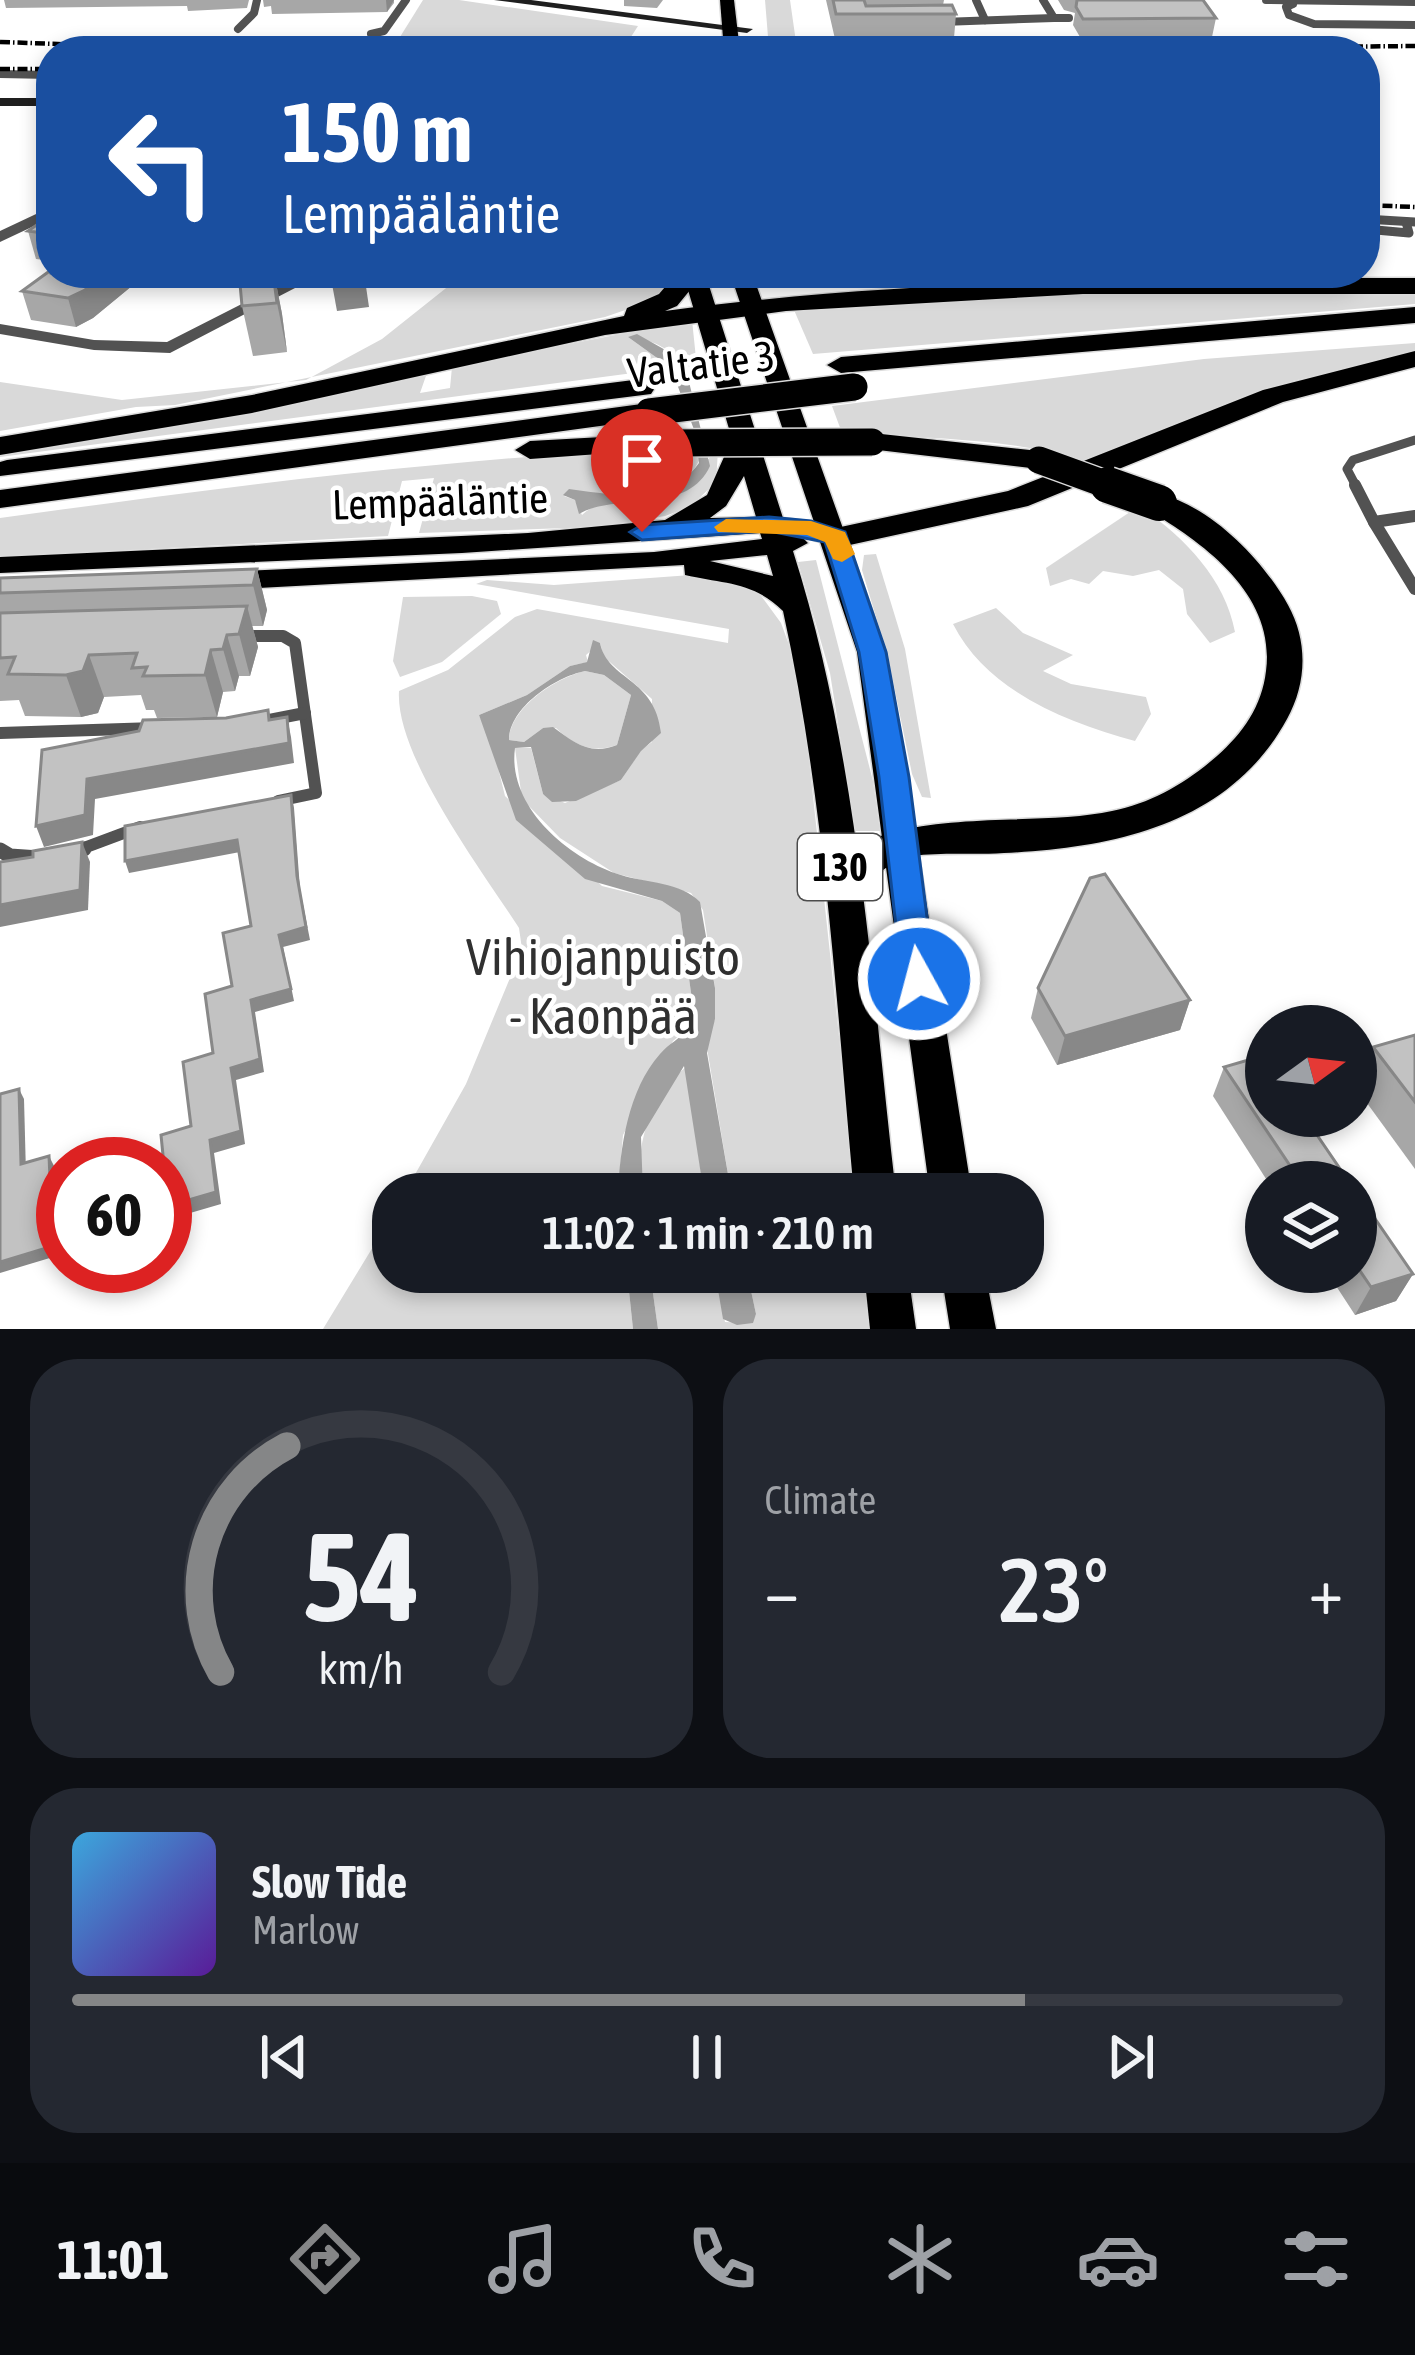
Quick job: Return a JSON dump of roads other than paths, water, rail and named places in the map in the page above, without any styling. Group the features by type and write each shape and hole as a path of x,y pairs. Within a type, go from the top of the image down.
{"highway":[{"path":"1380,286 1415,286"},
{"path":"0,446 252,404 557,336 656,307 680,288"},
{"path":"557,336 753,308 979,289 1124,288"},
{"name":"Valtatie 3","path":"0,470 649,414 848,376 1415,315"},
{"name":"Valtatie 3","path":"848,376 1415,334"},
{"path":"836,538 956,516 1017,499 1273,396 1415,359"},
{"path":"0,499 649,414 1039,460 1159,503 1194,523 1248,572 1277,625 1286,654 1284,680 1278,703 1259,736 1230,769 1196,793 1122,826 1064,835 902,842 871,856 841,883"}],"main road":[{"path":"500,0 738,28"},
{"path":"727,0 741,36"},
{"path":"736,36 746,0"},
{"path":"0,102 36,102"},
{"path":"697,288 772,535"},
{"path":"746,288 836,538"},
{"path":"642,532 700,513 723,496 744,440"},
{"name":"Lempääläntie","path":"0,565 642,532 836,538"},
{"name":"Lempääläntie","path":"0,594 654,560 772,535"},
{"name":"130","path":"772,535 796,608 825,740 873,1173"},
{"name":"130","path":"836,538 872,652 948,1173"},
{"path":"654,560 750,574 796,608"},
{"path":"889,1293 893,1329"},
{"path":"967,1293 973,1329"}],"street":[{"path":"0,238 36,220"},
{"path":"0,329 94,345 170,348 287,288"}],"lane":[{"path":"238,29 254,13 257,0"},
{"path":"371,34 384,31 406,0"},
{"path":"949,0 957,20"},
{"path":"976,0 986,20"},
{"path":"1043,0 1054,18"},
{"path":"1266,0 1294,4 1415,2"},
{"path":"1294,4 1286,7 1299,21 1412,25"},
{"path":"1376,4 1412,25"},
{"path":"927,22 1069,18"},
{"path":"0,74 36,75"},
{"path":"1380,220 1410,222 1408,233 1380,230"},
{"path":"1414,584 1347,469 1353,460 1415,440"},
{"path":"1374,522 1415,516"},
{"path":"224,636 268,634 295,643 316,793 251,806"},
{"path":"249,723 305,713"},
{"path":"0,733 166,728"},
{"path":"0,850 10,856 42,858 98,847 122,830 165,822"}],"railway":[{"path":"0,42 36,43"},
{"path":"1380,46 1415,46"},
{"path":"0,69 36,69"},
{"path":"1380,206 1415,207"}],"park label":[{"name":"Vihiojanpuisto - Kaonpää","path":"603,986"}]}
